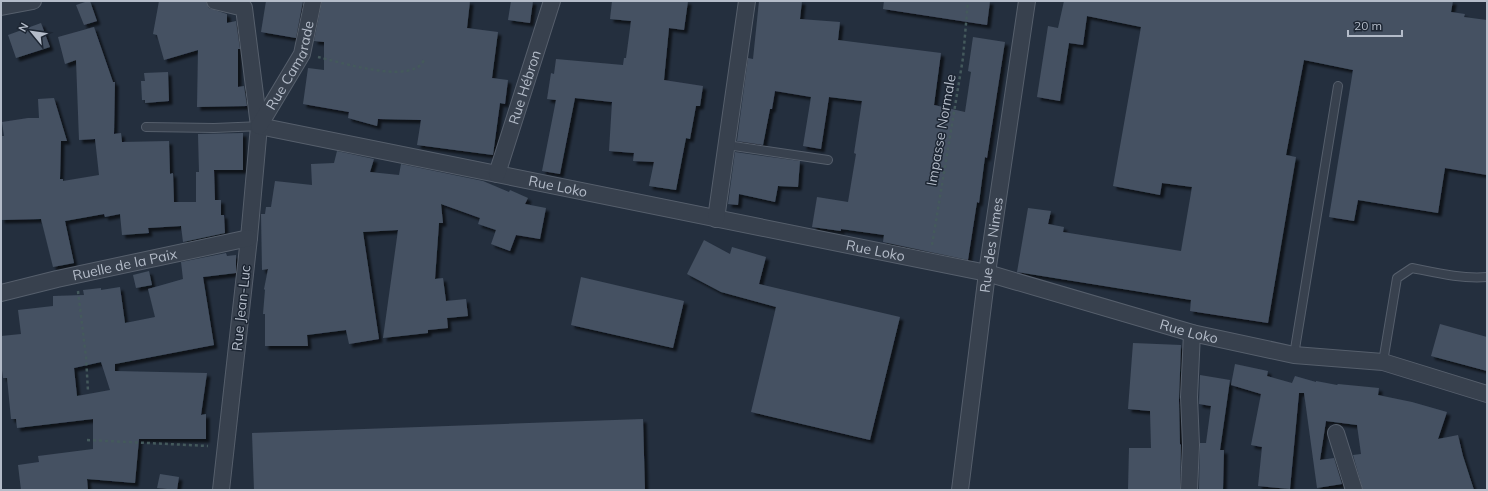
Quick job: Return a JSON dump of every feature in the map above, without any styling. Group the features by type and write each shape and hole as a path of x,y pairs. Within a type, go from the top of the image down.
{"street":[{"path":"1,7 33,1"},
{"path":"214,1 244,8 259,126"},
{"name":"Rue Camarade","path":"259,126 302,54 313,1"},
{"name":"Rue Hébron","path":"497,174 552,1"},
{"path":"716,219 747,1"},
{"name":"Rue des Nimes","path":"960,490 987,273 1027,1"},
{"name":"Rue Loko","path":"259,126 987,273 1192,333 1294,355 1383,362 1487,394"},
{"name":"Rue Jean-Luc","path":"221,490 227,447 249,238 259,126"},
{"name":"Ruelle de la Paix","path":"1,293 76,275 249,238"},
{"path":"1189,490 1191,445 1188,397 1192,333"},
{"path":"1336,433 1354,490"}],"lane":[{"path":"1294,355 1338,86"},
{"path":"146,127 214,128 259,126"},
{"path":"727,145 828,160"},
{"path":"1383,362 1397,278 1412,268 1442,274 1487,277"}],"path":[{"name":"Impasse Normale","path":"929,261 964,58 968,1"},
{"path":"302,54 386,72 410,70 419,66 424,60"},
{"path":"76,275 86,357 88,391"},
{"path":"87,440 227,447"}],"building":[{"path":"90,1 97,21 84,25 76,5"},
{"path":"159,1 206,2 209,8 227,14 227,23 236,21 240,49 238,49 238,87 244,86 247,106 197,107 198,50 164,60 157,35 153,34"},
{"path":"266,1 303,1 296,38 261,32"},
{"path":"322,1 470,1 467,28 498,32 492,78 508,80 505,104 500,103 493,155 417,145 421,120 378,119 377,126 348,118 349,112 303,104 308,68 324,70 324,42 314,41"},
{"path":"511,1 533,1 530,23 508,20"},
{"path":"612,1 688,1 684,30 669,28 664,80 703,86 700,106 696,106 690,139 686,138 676,190 649,186 654,162 633,161 634,153 609,151 612,102 575,98 560,174 542,171 556,100 547,99 551,73 554,74 556,59 623,65 624,58 626,58 631,21 610,19"},
{"path":"759,1 802,1 800,19 840,22 838,40 941,53 934,105 965,112 971,72 968,71 973,37 1005,42 987,158 985,157 979,203 977,202 968,260 883,242 884,235 841,229 841,231 812,227 817,197 848,202 856,154 854,153 862,101 829,97 821,149 803,146 811,97 775,91 763,145 737,141 748,58 753,59"},
{"path":"884,1 990,1 987,25 883,9"},
{"path":"1064,1 1453,1 1451,12 1465,14 1464,17 1487,20 1487,175 1445,168 1438,213 1358,200 1354,221 1329,217 1353,70 1304,60 1286,155 1296,157 1268,323 1190,311 1191,300 1017,272 1028,208 1051,211 1048,224 1064,227 1063,232 1181,251 1192,187 1162,183 1160,195 1113,186 1141,27 1087,16 1083,45 1069,43 1060,101 1037,97 1048,26 1058,28"},
{"path":"41,23 50,47 16,58 8,35"},
{"path":"94,27 113,82 115,82 114,134 121,133 122,142 169,141 170,174 173,173 174,202 196,202 196,172 199,172 198,134 243,133 243,170 214,170 215,200 221,200 221,215 224,215 225,233 183,242 181,226 148,228 149,233 122,235 120,214 105,217 104,214 65,221 74,263 53,267 41,219 1,220 1,136 4,136 2,122 39,118 38,99 54,98 67,141 61,141 60,179 63,179 63,181 99,175 95,139 79,140 76,60 65,64 58,37"},
{"path":"168,72 169,101 145,103 145,100 142,100 141,81 145,81 144,73"},
{"path":"337,151 374,159 370,172 399,175 401,164 483,181 509,192 510,190 528,198 525,204 546,208 540,239 516,235 510,251 491,244 496,230 478,224 480,218 441,204 443,223 439,223 435,279 443,278 446,301 466,299 468,316 447,318 448,328 428,330 428,333 383,338 398,230 363,232 379,339 349,344 346,330 307,335 308,346 265,346 265,314 263,314 264,289 268,269 262,270 261,214 265,214 266,207 271,207 275,181 312,185 311,164 334,163"},
{"path":"735,152 800,161 798,187 778,186 775,202 739,194 738,205 728,204"},
{"path":"704,240 730,254 732,247 766,257 759,284 900,317 870,440 751,412 776,307 721,292 687,274"},
{"path":"226,253 227,256 236,255 236,273 203,277 214,345 115,364 115,371 207,373 201,415 206,414 206,439 139,439 135,483 87,479 88,490 21,490 18,465 39,462 38,456 93,449 93,419 17,428 16,419 11,419 7,378 3,378 1,363 1,336 21,334 18,310 53,306 53,296 84,295 83,290 101,288 101,290 120,287 125,323 155,317 148,289 183,279 181,262","holes":["101,362 110,390 77,396 74,368"]},
{"path":"149,271 152,285 136,288 133,275"},
{"path":"581,277 684,301 673,348 571,325"},
{"path":"1440,324 1487,337 1487,371 1431,356"},
{"path":"1133,343 1181,345 1179,400 1181,445 1180,490 1128,490 1129,448 1151,448 1150,411 1128,409"},
{"path":"1235,364 1268,371 1267,376 1292,383 1295,376 1316,382 1337,385 1379,388 1378,395 1412,402 1447,412 1438,439 1458,435 1474,490 1363,490 1353,455 1361,454 1357,425 1326,421 1320,460 1334,458 1342,484 1317,488 1304,393 1299,393 1290,489 1258,486 1262,447 1251,445 1261,394 1231,385"},
{"path":"1200,375 1230,380 1220,450 1224,450 1223,490 1199,490 1200,443 1206,443 1211,406 1199,404"},
{"path":"643,419 645,490 254,490 252,433"},
{"path":"160,474 179,477 177,490 157,488"}]}
